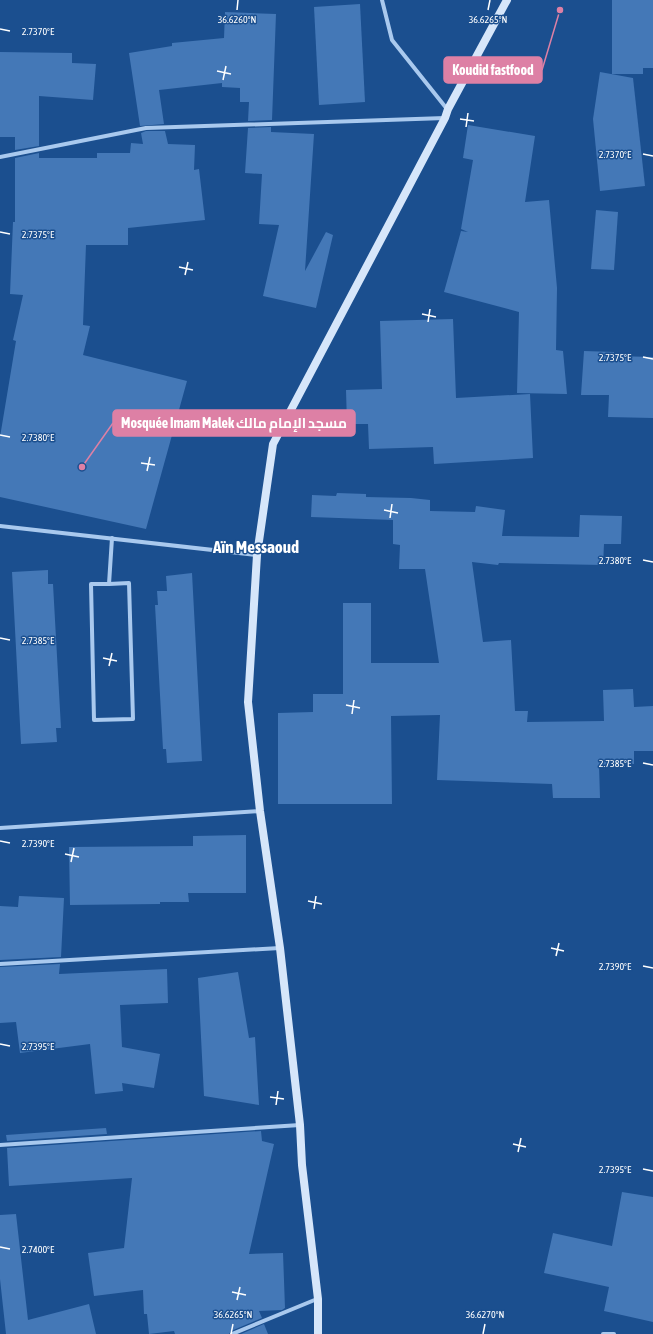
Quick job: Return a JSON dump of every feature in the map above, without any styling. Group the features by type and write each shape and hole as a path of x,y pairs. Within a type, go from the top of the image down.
{"main road":[{"path":"318,1334 318,1299 302,1165 300,1125 280,948 260,811 248,702 257,555 273,444 445,118 448,109 508,0"}],"street":[{"path":"382,0 392,40 448,109"},
{"path":"0,157 146,128 445,118"},
{"path":"0,526 257,555"},
{"path":"109,584 112,538"},
{"path":"129,583 133,719 94,720 91,584 109,584 129,583"},
{"path":"0,828 260,811"},
{"path":"0,964 280,948"},
{"path":"0,1145 300,1125"},
{"path":"232,1334 318,1299"},
{"path":"603,1334 614,1334"}],"building":[{"path":"612,0 653,0 653,68 643,68 643,74 612,74"},
{"path":"360,4 365,102 319,105 314,7"},
{"path":"225,12 276,14 272,120 248,121 249,102 240,102 240,88 222,87 222,83 159,90 164,124 140,126 129,53 172,46 172,43 224,38"},
{"path":"0,52 72,53 72,63 96,64 93,100 39,96 39,146 15,150 15,137 0,137"},
{"path":"600,72 633,78 645,186 600,191 593,119"},
{"path":"468,125 535,136 525,202 549,200 557,288 556,350 563,351 567,394 517,393 519,312 444,292 461,231 468,232 461,229 473,160 463,158"},
{"path":"271,127 271,132 314,134 305,271 326,232 333,235 316,308 263,296 279,225 259,224 262,174 245,173 248,128"},
{"path":"146,131 165,131 168,144 195,145 194,170 199,169 205,220 128,228 128,245 86,245 83,325 90,326 83,355 187,381 146,529 0,497 0,437 16,341 13,340 23,295 10,294 13,222 15,222 15,158 39,153 39,158 97,158 97,153 130,153 131,143 143,144 141,133"},
{"path":"596,210 618,212 614,270 591,269"},
{"path":"453,319 456,398 530,394 533,458 434,464 433,447 369,449 368,424 347,424 346,390 382,389 380,321"},
{"path":"584,351 614,352 614,356 653,357 653,418 608,417 609,395 581,395"},
{"path":"337,493 366,494 366,497 430,500 430,511 475,512 476,506 505,510 502,536 579,537 580,515 622,516 621,544 604,544 603,565 499,563 498,565 472,562 483,642 511,640 515,711 528,711 527,722 604,721 603,690 633,689 634,707 653,706 653,751 634,751 634,764 599,765 600,798 553,798 552,784 437,780 440,715 391,716 392,804 278,804 278,713 313,712 313,694 343,694 343,603 371,603 371,663 439,663 425,569 399,569 400,545 393,544 393,520 311,517 312,495 336,496"},
{"path":"48,570 48,584 53,584 61,728 56,728 57,742 21,744 12,572"},
{"path":"192,573 202,761 167,763 166,749 163,749 155,605 158,605 157,591 167,591 166,576"},
{"path":"246,835 246,893 188,893 189,902 160,902 160,904 70,905 69,847 193,846 193,836"},
{"path":"19,896 64,898 61,957 0,960 0,906 18,907"},
{"path":"60,964 59,974 167,969 168,1003 120,1005 122,1047 160,1054 154,1088 122,1083 123,1091 95,1094 90,1044 20,1053 16,1022 0,1023 0,967"},
{"path":"238,972 249,1038 255,1037 259,1105 204,1096 198,978"},
{"path":"106,1128 107,1134 7,1141 6,1135"},
{"path":"261,1131 262,1141 274,1144 249,1254 283,1253 285,1308 282,1310 259,1311 262,1318 231,1331 229,1334 175,1334 174,1331 149,1334 147,1314 144,1314 143,1290 94,1296 88,1253 124,1248 132,1178 9,1186 7,1148"},
{"path":"622,1192 653,1197 653,1322 604,1311 609,1287 544,1273 553,1233 612,1246"},
{"path":"16,1214 28,1320 89,1304 96,1334 6,1334 0,1279 0,1215"},
{"path":"264,1324 268,1334 241,1334"}],"place":[{"name":"Koudid fastfood","path":"560,10"},
{"name":"Mosquée Imam Malek مسجد الإمام مالك","path":"82,467"}],"district":[{"name":"Aïn Messaoud","path":"256,547"}]}
